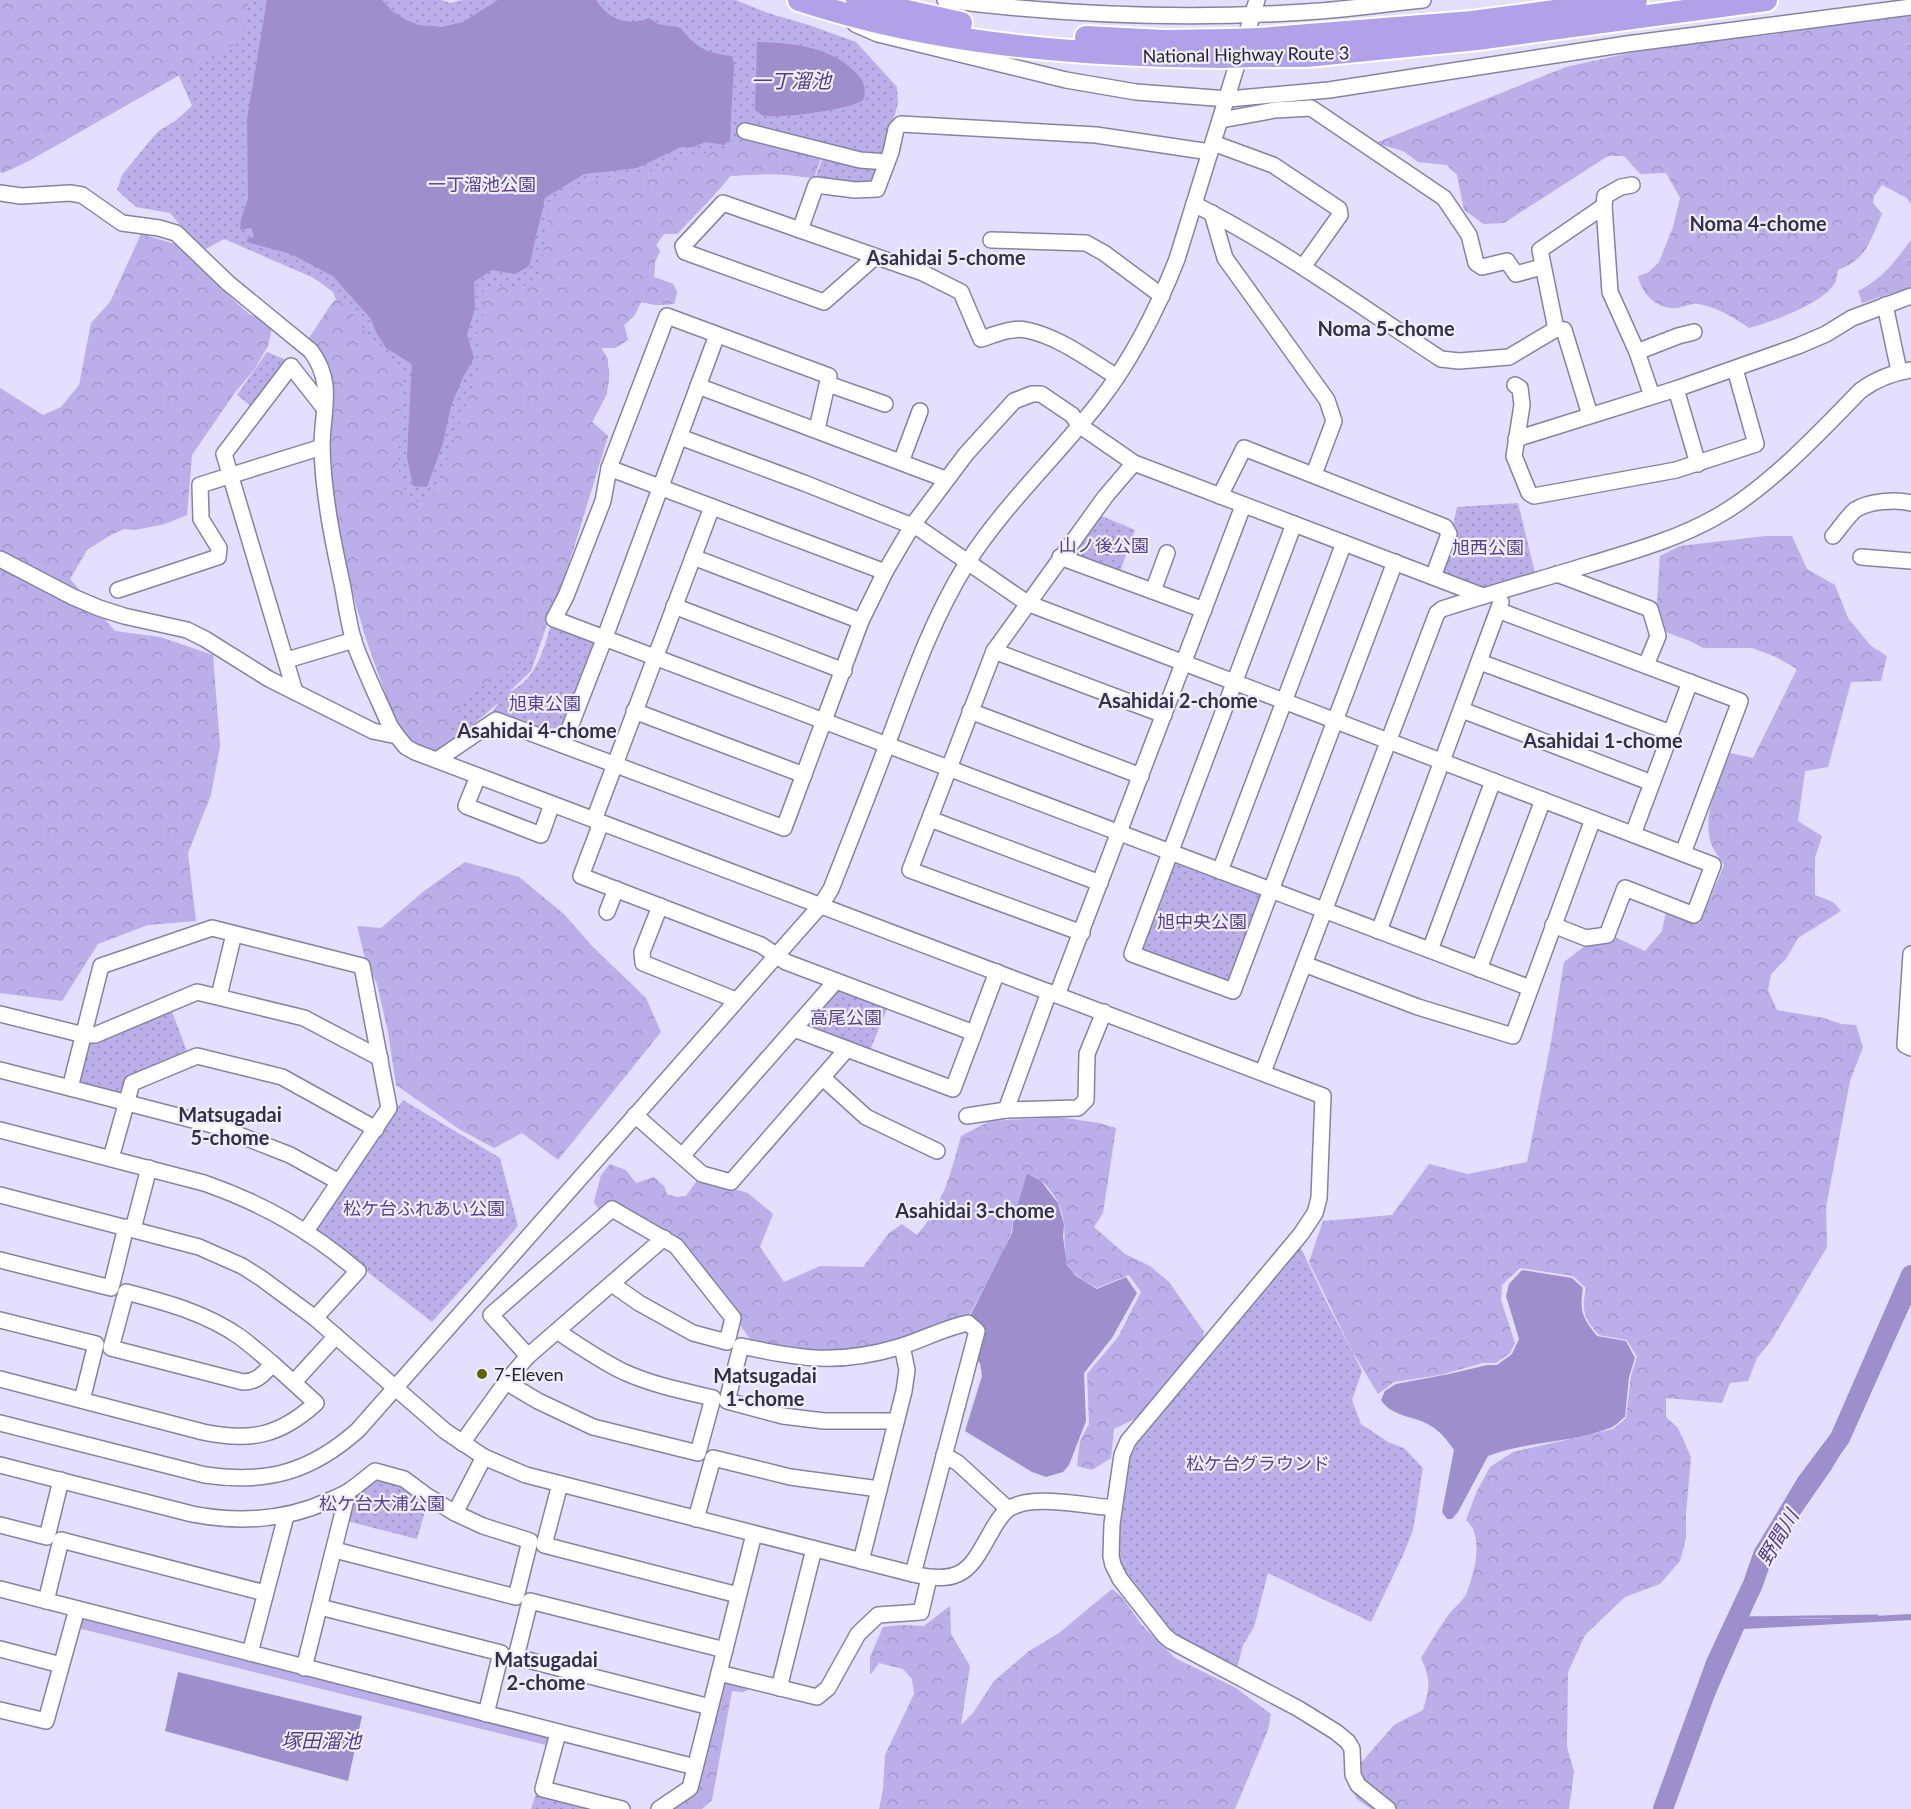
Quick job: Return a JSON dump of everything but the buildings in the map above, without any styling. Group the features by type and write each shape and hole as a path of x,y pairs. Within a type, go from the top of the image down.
{"highway":[{"name":"National Highway Route 3","path":"857,0 942,19 1008,30 1075,37 1153,40 1226,49"},
{"name":"National Highway Route 3","path":"805,2 913,30 1001,44 1160,57 1226,49 1256,48 1636,0"},
{"name":"National Highway Route 3","path":"1256,48 1306,56 1478,39 1766,0"}],"street":[{"path":"945,0 1049,12 1172,16 1255,7 1306,12 1423,0"},
{"path":"805,2 878,34 1045,75 1136,92 1227,99 1329,90 1627,44 1911,7"},
{"path":"0,1423 205,1475 229,1479 266,1478 305,1466 341,1446 358,1430 820,905 831,889 924,647 968,562 1017,496 1117,377 1140,342 1177,259 1255,7"},
{"path":"1221,120 1275,110 1311,108 1443,198 1469,235 1476,263 1482,267 1507,261 1516,274 1542,267"},
{"path":"800,230 816,185 855,190 877,189 896,129 902,124 1096,135 1212,148 1273,165 1339,209 1341,215 1303,267"},
{"path":"745,131 850,158 887,162"},
{"path":"1632,185 1621,187 1605,196 1610,292 1636,351 1652,396"},
{"path":"0,193 21,196 70,193 82,195 122,223 159,228 176,233 228,283 311,351 325,376 327,390 322,447 324,478 335,552 354,640 390,726 406,747 1323,1096 1320,1185 1315,1213 1302,1234 1128,1441 1122,1455 1111,1547 1116,1572 1164,1635 1178,1646 1269,1692 1336,1732 1348,1742 1352,1749 1353,1775 1358,1785 1388,1809"},
{"path":"875,257 824,302 685,252 683,246 723,203 923,273 962,292 981,339 1014,330 1026,330 1062,344 1117,377"},
{"path":"1194,204 1303,267 1441,359 1509,357 1556,329 1564,330 1590,415"},
{"path":"1556,329 1540,250 1604,206"},
{"path":"1212,213 1225,258 1327,400 1335,421 1314,474"},
{"path":"991,240 1086,243 1104,253 1162,296"},
{"path":"1516,439 1734,369 1807,342 1826,334 1852,318 1911,296"},
{"path":"1437,613 1442,609 1504,589 1662,542 1715,517 1746,497 1779,469 1860,391 1874,381 1905,371 1885,305"},
{"path":"817,429 829,376 667,316 609,468 603,501 566,596 554,619 1530,987"},
{"path":"1636,351 1694,332"},
{"path":"563,745 717,334"},
{"path":"295,692 224,454 291,366 324,408"},
{"path":"1515,385 1521,388 1522,405 1514,456 1529,493 1534,496 1676,470 1756,444 1734,369"},
{"path":"828,384 885,404"},
{"path":"698,386 945,479"},
{"path":"1676,389 1698,464"},
{"path":"436,760 496,720 784,828 861,621 885,572 912,526 945,479 1014,401 1032,394 1041,394 1049,399 1072,415 1079,425 1134,463 1483,596"},
{"path":"901,462 920,411"},
{"path":"680,437 920,529 1027,603 1713,865 1694,915 1625,888 1607,935 1587,938 1553,925"},
{"path":"118,590 218,557 219,548 201,519 200,485 322,447"},
{"path":"1220,496 1244,448 1314,474 1445,527 1449,534 1432,577"},
{"path":"1082,933 910,870 994,651 1060,557 1134,463"},
{"path":"609,468 885,572"},
{"path":"1833,536 1856,510 1870,504 1902,500 1911,503"},
{"path":"1006,1110 1053,993 1082,933 1243,506"},
{"path":"712,507 614,764 581,876 761,945 786,962 974,1033"},
{"path":"1294,525 1132,954 1233,991 1395,562"},
{"path":"1220,871 1344,543"},
{"path":"1152,591 1167,553"},
{"path":"1060,557 1204,610"},
{"path":"1861,557 1911,561"},
{"path":"693,558 861,621"},
{"path":"0,559 99,608 196,634 269,679 373,731 397,736"},
{"path":"1557,574 1650,609 1658,636 1646,665"},
{"path":"1263,1072 1448,583"},
{"path":"1379,931 1500,611 1504,589"},
{"path":"674,606 844,671"},
{"path":"1500,611 1740,701 1683,854"},
{"path":"287,660 354,640"},
{"path":"994,651 1164,716"},
{"path":"1480,662 1671,733"},
{"path":"1633,834 1690,682"},
{"path":"1462,710 1652,783"},
{"path":"634,711 804,775"},
{"path":"970,711 1141,776"},
{"path":"478,776 466,806 530,831 541,835 552,804"},
{"path":"1430,950 1493,781"},
{"path":"1479,969 1543,800"},
{"path":"930,819 1100,883"},
{"path":"1304,964 1418,1007 1513,1036 1593,819"},
{"path":"607,912 616,889"},
{"path":"660,906 642,952 643,963 736,1000"},
{"path":"70,1088 101,966 212,928 362,966 389,1108 306,1231"},
{"path":"219,996 234,934"},
{"path":"1911,954 1905,1045 1911,1048"},
{"path":"794,1029 953,1089 997,972"},
{"path":"682,1156 835,981"},
{"path":"0,1014 84,1035 95,1035 197,992 304,1018 380,1058"},
{"path":"967,1116 1006,1110 1078,1108 1086,1100 1087,1054 1104,1012"},
{"path":"635,1115 702,1174 731,1182 848,1049"},
{"path":"111,1158 132,1083 197,1056 282,1077 376,1129"},
{"path":"0,1070 216,1126 290,1155 339,1182"},
{"path":"823,1078 866,1117 937,1151"},
{"path":"0,1130 204,1182 274,1212 306,1231 358,1271 315,1318"},
{"path":"0,1260 111,1288 149,1168"},
{"path":"0,1195 199,1247 222,1256 261,1278 315,1318 394,1388 462,1443 484,1457 526,1475 921,1576 953,1577 970,1566 1000,1516 1016,1505 1029,1502 1114,1508"},
{"path":"528,1356 491,1315 612,1209 676,1246 733,1318 727,1342 693,1333 639,1303 612,1284"},
{"path":"462,1443 506,1382 528,1356 664,1238"},
{"path":"0,1379 227,1437 266,1434 284,1427 316,1403 294,1382 273,1364 238,1336 198,1314 175,1305 126,1292 111,1348 243,1382 258,1379 273,1364"},
{"path":"0,1320 96,1344 82,1400"},
{"path":"719,1673 817,1697 828,1689 858,1634 878,1615 921,1612 921,1576 944,1455 977,1331 968,1323 902,1346 852,1359 791,1357 741,1346 727,1401 783,1416 824,1421 896,1421"},
{"path":"506,1382 538,1401 593,1427 698,1453 713,1398 659,1385 625,1372 596,1357 557,1331"},
{"path":"294,1382 336,1336"},
{"path":"861,1561 904,1391 907,1370 902,1346"},
{"path":"944,1455 958,1463 1008,1509"},
{"path":"455,1513 484,1457"},
{"path":"696,1519 713,1458 790,1477 879,1489"},
{"path":"0,1465 214,1519 263,1520 286,1516 348,1492 375,1471 404,1479 455,1513 483,1526 530,1541 516,1597 335,1550"},
{"path":"0,1524 47,1537 61,1480"},
{"path":"560,1484 544,1545 738,1595"},
{"path":"304,1668 348,1492"},
{"path":"250,1653 286,1516"},
{"path":"660,1809 690,1788 754,1534"},
{"path":"46,1601 61,1540 265,1593"},
{"path":"779,1688 814,1549"},
{"path":"0,1589 695,1767"},
{"path":"710,1707 516,1657 530,1601 725,1650"},
{"path":"320,1607 501,1653 486,1714"},
{"path":"0,1710 46,1721 76,1609"},
{"path":"0,1649 61,1665"},
{"path":"558,1733 543,1789 622,1809"}],"green space":[{"path":"0,0 249,0 241,40 29,161 3,173 0,172"},
{"name":"一丁溜池公園","path":"192,0 441,0 450,3 463,0 736,0 856,42 897,87 898,103 884,155 821,157 814,178 768,173 730,176 677,234 664,234 656,245 660,251 655,262 654,277 673,284 677,292 674,304 656,305 641,302 634,316 624,325 628,340 615,348 601,348 608,359 607,394 592,422 608,436 573,550 531,671 509,692 519,687 533,671 552,621 601,640 561,742 490,716 498,703 443,751 430,752 409,742 396,724 364,633 331,437 333,389 323,357 309,338 336,300 333,292 314,278 224,239 202,251 170,213 136,207 117,190 122,175 153,137 192,106 172,60"},
{"path":"1911,15 1911,205 1907,198 1882,185 1874,196 1873,203 1882,214 1862,255 1848,266 1838,270 1836,282 1819,298 1796,311 1749,328 1726,313 1706,306 1696,304 1679,308 1665,307 1649,298 1642,288 1638,276 1649,272 1659,262 1673,227 1680,198 1666,173 1640,174 1624,156 1608,156 1504,223 1484,224 1464,210 1457,175 1447,165 1418,162 1403,151 1375,143 1566,67 1652,48 1777,34 1872,18"},
{"path":"736,142 785,147 821,157 814,178 772,174 730,176 677,234 664,234 656,245 660,251 655,262 654,277 673,284 677,292 674,304 656,305 641,302 634,316 624,325 628,340 615,348 601,348 609,368 608,386 602,404 592,422 608,436 564,579 535,646 506,675 467,690 443,748 419,747 403,731 395,714 370,649 353,594 340,538 332,478 330,450 334,404 333,386 325,362 309,338 332,303 341,296 379,352 400,367 403,379 398,457 400,484 415,501 427,502 436,494 484,356 477,335 483,317 483,291 495,285 521,288 540,277 549,210 562,196 574,188 626,172 649,172 677,161 724,149"},
{"path":"824,154 883,165 875,187 815,179"},
{"path":"141,234 182,246 249,314 273,324 268,346 254,370 236,391 192,455 187,515 165,524 135,530 124,529 109,536 87,550 70,579 115,631 160,637 213,655 220,746 211,795 188,853 196,921 148,925 98,944 62,1001 0,993 0,388 43,415 61,407 79,385 91,323 110,302"},
{"path":"1911,240 1911,287 1862,303 1858,291 1888,269"},
{"path":"267,352 289,361 252,407 237,395"},
{"name":"旭西公園","path":"1518,503 1535,573 1486,590 1436,572 1453,526 1457,507"},
{"name":"山ノ後公園","path":"1097,514 1135,530 1119,574 1066,556"},
{"path":"1765,536 1792,536 1807,569 1835,585 1848,618 1871,646 1887,656 1881,681 1851,682 1828,767 1805,771 1798,821 1822,836 1815,858 1815,895 1833,902 1841,911 1798,938 1786,959 1771,974 1768,990 1777,1010 1824,1018 1841,1024 1856,1025 1863,1047 1850,1081 1826,1207 1827,1247 1771,1341 1757,1358 1748,1381 1730,1383 1722,1403 1666,1398 1666,1417 1678,1428 1691,1457 1686,1538 1680,1561 1660,1584 1625,1597 1585,1635 1568,1672 1567,1747 1574,1772 1569,1809 1371,1809 1357,1799 1346,1780 1394,1725 1423,1710 1428,1683 1427,1672 1421,1658 1449,1614 1464,1598 1470,1584 1475,1564 1476,1544 1472,1527 1466,1520 1476,1493 1490,1467 1513,1452 1613,1429 1626,1418 1631,1376 1637,1357 1627,1340 1599,1335 1594,1329 1585,1314 1586,1288 1573,1276 1520,1268 1502,1285 1501,1300 1515,1343 1510,1353 1496,1363 1483,1363 1440,1375 1394,1382 1378,1394 1351,1349 1309,1262 1323,1221 1392,1215 1429,1164 1468,1174 1527,1162 1564,962 1585,946 1617,938 1645,951 1662,931 1666,911 1700,923 1724,865 1714,850 1708,829 1717,784 1730,753 1753,758 1797,669 1776,657 1752,648 1703,648 1663,631 1657,602 1660,556 1680,546"},
{"name":"旭中央公園","path":"1174,860 1264,895 1229,985 1138,951"},
{"path":"465,862 519,877 564,914 592,946 646,998 661,1032 558,1160 522,1133 494,1148 459,1129 396,1085 388,1032 377,984 365,958 357,926 381,928 424,891"},
{"name":"高尾公園","path":"835,984 889,1004 868,1055 796,1028"},
{"path":"171,1009 188,1054 123,1098 74,1085 86,1044"},
{"name":"松ケ台ふれあい公園","path":"403,1100 500,1158 518,1226 432,1322 311,1228"},
{"path":"1058,1117 1116,1128 1103,1213 1094,1227 1125,1254 1150,1266 1169,1282 1204,1332 1201,1346 1137,1418 1114,1429 1111,1458 1092,1470 1077,1466 1080,1441 1089,1424 1087,1374 1118,1337 1141,1292 1129,1275 1097,1288 1074,1273 1066,1261 1063,1215 1057,1200 1041,1181 1027,1173 1011,1233 970,1314 960,1322 843,1355 761,1347 749,1338 678,1239 608,1207 599,1210 594,1202 601,1175 610,1164 626,1170 636,1183 654,1177 664,1186 667,1194 676,1197 686,1196 698,1179 748,1193 773,1214 760,1247 784,1282 820,1266 863,1267 889,1233 902,1224 917,1235 940,1200 950,1176 961,1136 990,1121"},
{"name":"松ケ台グラウンド","path":"1298,1242 1362,1371 1352,1400 1361,1424 1388,1442 1404,1448 1423,1468 1413,1530 1371,1622 1268,1573 1254,1627 1243,1645 1236,1671 1167,1632 1119,1570 1116,1550 1128,1452"},
{"name":"松ケ台大浦公園","path":"375,1473 403,1481 428,1501 417,1539 343,1520 349,1493"},
{"path":"1112,1589 1123,1598 1141,1624 1175,1658 1236,1688 1271,1714 1268,1730 1235,1809 879,1809 885,1755 914,1694 912,1679 903,1669 879,1663 870,1675 870,1657 883,1627 924,1626 950,1606 951,1634 970,1666 961,1725 973,1713 994,1681 1029,1651 1059,1633"},
{"path":"79,1614 553,1735 550,1746 74,1627"},
{"path":"723,1679 756,1686 743,1692 732,1691 712,1800 702,1809 668,1809 693,1792"},
{"path":"537,1790 612,1809 531,1809"}],"water":[{"name":"一丁溜池","path":"267,0 382,0 392,11 406,20 419,25 442,27 463,22 498,0 596,0 601,7 619,20 633,22 649,18 658,24 681,28 697,45 716,53 732,56 734,64 730,139 724,145 706,142 693,147 681,147 637,168 584,174 545,198 529,266 515,274 492,270 474,282 475,309 467,334 474,358 451,406 443,443 427,487 413,486 407,457 412,364 386,348 371,319 333,276 291,254 247,242 247,239 254,237 251,228 240,230 248,199 247,119"},
{"name":"一丁溜池","path":"757,42 798,45 835,57 847,65 861,80 865,89 863,100 845,107 814,113 762,115 755,110"},
{"path":"1027,1173 1041,1181 1058,1203 1064,1224 1063,1237 1067,1265 1076,1276 1097,1289 1126,1277 1137,1293 1112,1338 1084,1373 1086,1421 1069,1465 1063,1472 1046,1477 1032,1472 965,1431 982,1376 980,1363 975,1359 970,1316 1012,1233 1014,1216"},
{"path":"1522,1270 1572,1278 1583,1288 1583,1314 1597,1336 1626,1341 1635,1358 1629,1377 1625,1417 1612,1427 1595,1433 1518,1447 1488,1456 1458,1512 1452,1519 1447,1519 1442,1512 1454,1450 1435,1428 1391,1410 1381,1400 1385,1391 1396,1384 1487,1365 1497,1365 1512,1354 1519,1339 1506,1296 1509,1284"},
{"name":"野間川","path":"1911,1292 1911,1304 1853,1433 1831,1470 1785,1536 1772,1560 1748,1619 1818,1619 1911,1614 1911,1620 1744,1629 1669,1809 1662,1809 1737,1620 1765,1556 1843,1438"},
{"name":"塚田溜池","path":"178,1672 362,1716 348,1781 165,1731"}],"waterway":[{"name":"野間川","path":"1663,1809 1716,1663 1753,1584 1763,1555 1807,1482 1840,1438 1911,1275"},
{"path":"1737,1618 1877,1616"}],"place":[{"name":"7-Eleven","path":"482,1374"}],"district":[{"name":"Noma 4-chome","path":"1758,223"},
{"name":"Asahidai 5-chome","path":"946,257"},
{"name":"Noma 5-chome","path":"1386,328"},
{"name":"Asahidai 2-chome","path":"1178,700"},
{"name":"Asahidai 4-chome","path":"537,730"},
{"name":"Asahidai 1-chome","path":"1603,740"},
{"name":"Matsugadai 5-chome","path":"230,1126"},
{"name":"Asahidai 3-chome","path":"975,1210"},
{"name":"Matsugadai 1-chome","path":"765,1386"},
{"name":"Matsugadai 2-chome","path":"546,1670"}],"park label":[{"name":"旭東公園","path":"545,703"}]}
